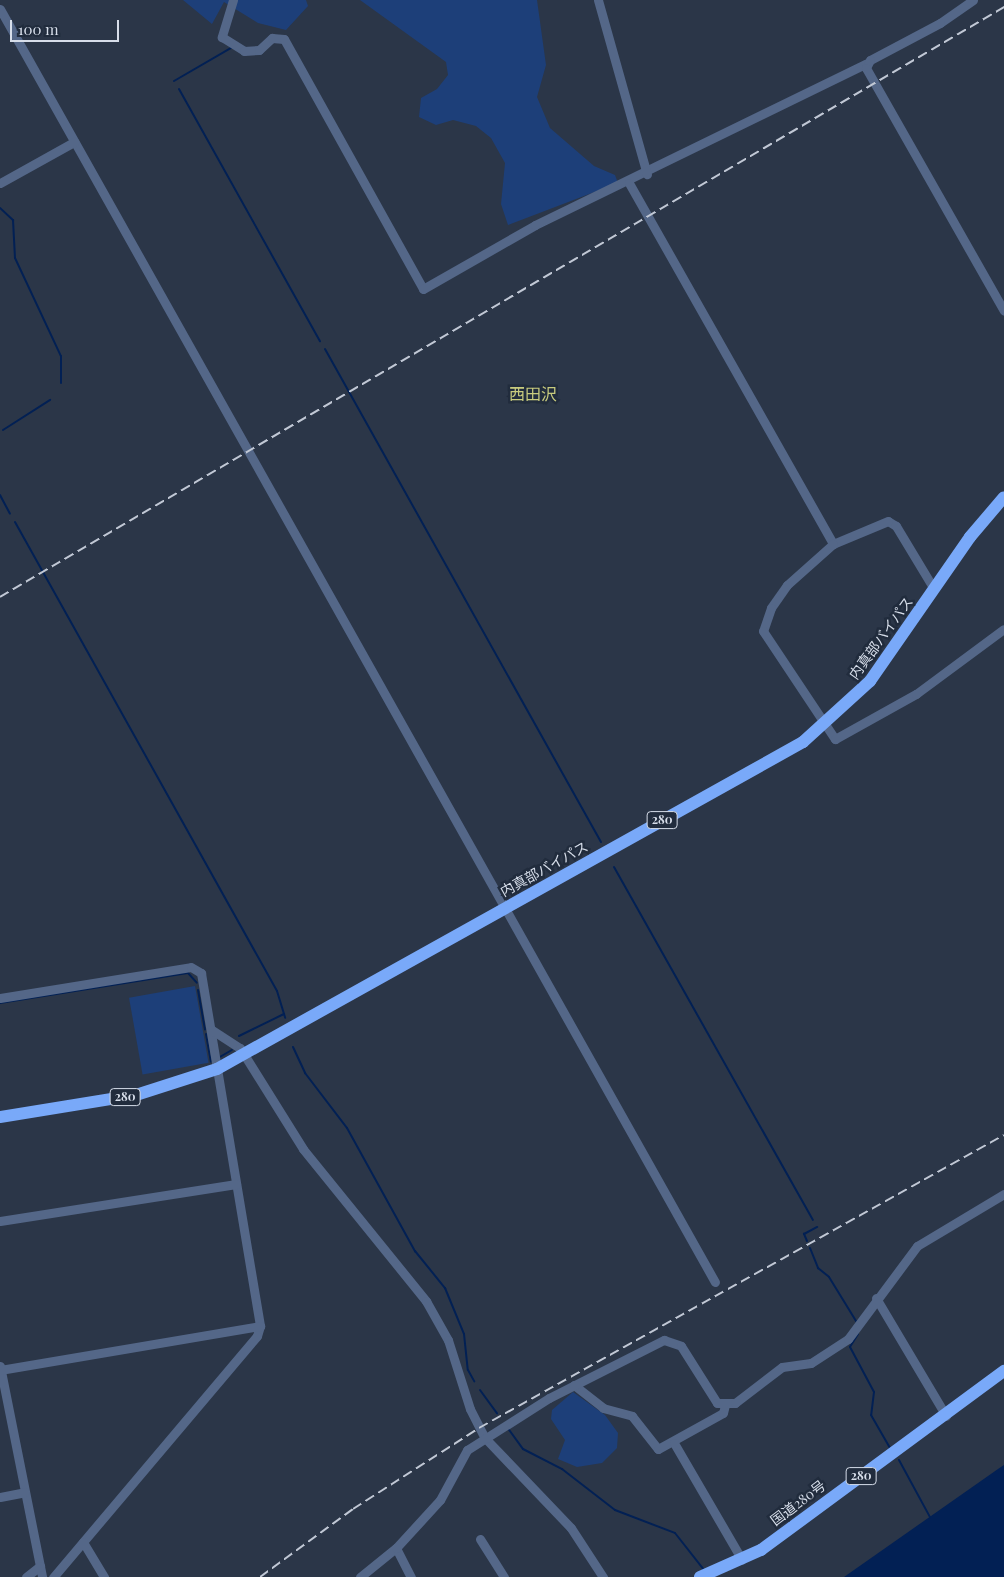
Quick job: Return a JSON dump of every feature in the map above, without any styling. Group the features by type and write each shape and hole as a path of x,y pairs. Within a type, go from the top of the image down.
{"highway":[{"name":"内真部バイパス","path":"0,1117 136,1095 217,1069 244,1056 504,908 762,767 825,726 870,681 934,590 1004,497"},
{"name":"国道280号","path":"704,1575 742,1560 946,1416 1004,1371"}],"street":[{"path":"233,0 222,37 244,51 259,50 272,38 284,38 423,290 535,224 647,174 868,63 973,0"},
{"path":"598,0 647,174"},
{"path":"0,9 715,1282"},
{"path":"868,63 866,68 1004,311"},
{"path":"0,183 74,142"},
{"path":"629,182 833,544"},
{"path":"934,590 893,522 881,522 833,544 787,585 762,626 834,739 858,730 916,694 1004,629"},
{"path":"0,998 191,967 201,973 260,1326 256,1336 53,1577"},
{"path":"212,1030 240,1048 302,1149 438,1319 485,1438 571,1528 603,1577"},
{"path":"0,1222 236,1184"},
{"path":"360,1577 396,1548 440,1500 467,1450 574,1385 658,1341 669,1340 681,1346 712,1397 725,1405 736,1403 782,1367 811,1363 848,1339 876,1298 900,1274 906,1257 917,1246 1004,1194"},
{"path":"876,1298 946,1416"},
{"path":"42,1577 0,1369 260,1326"},
{"path":"574,1385 603,1408 632,1416 656,1448 674,1442 722,1413 725,1405"},
{"path":"674,1442 742,1560"},
{"path":"0,1497 25,1492"},
{"path":"480,1539 504,1577"},
{"path":"82,1542 104,1577"},
{"path":"396,1548 411,1577"},
{"path":"26,1577 40,1566"}],"shaded area":[{"path":"183,0 306,0 308,6 286,30 258,23 224,2 212,24"},
{"path":"360,0 537,0 546,65 537,97 550,128 594,166 615,175 618,183 508,225 501,204 505,163 491,138 476,126 453,120 436,125 419,117 421,98 437,89 448,75 446,62"},
{"path":"195,986 209,1063 143,1074 129,998"},
{"path":"573,1392 605,1415 618,1433 617,1448 602,1463 577,1467 558,1459 565,1440 551,1419 552,1410"},
{"path":"1004,1465 1004,1577 844,1577 998,1469"}],"waterway":[{"path":"174,81 231,48"},
{"path":"179,89 320,341"},
{"path":"0,208 13,220 15,258 61,356 61,383"},
{"path":"325,349 601,842"},
{"path":"3,430 50,400"},
{"path":"0,495 10,514"},
{"path":"15,522 277,991 285,1018"},
{"path":"614,867 813,1220"},
{"path":"0,1003 188,973 197,983"},
{"path":"198,990 205,1029"},
{"path":"239,1036 284,1014"},
{"path":"206,1034 211,1062"},
{"path":"293,1047 305,1073 347,1128 415,1251 445,1288 464,1334 468,1370 474,1381"},
{"path":"218,1058 232,1050"},
{"path":"807,1241 804,1234 817,1227"},
{"path":"810,1248 818,1268 829,1277 856,1321"},
{"path":"858,1334 850,1347 874,1392 871,1415 890,1448"},
{"path":"480,1390 497,1413"},
{"path":"507,1427 523,1449 562,1469 615,1510 675,1533 704,1570"},
{"path":"899,1460 930,1517"}],"railway":[{"path":"0,597 1004,7"},
{"path":"260,1577 353,1509 479,1428 1004,1135"}],"district":[{"name":"西田沢","path":"533,394"}]}
